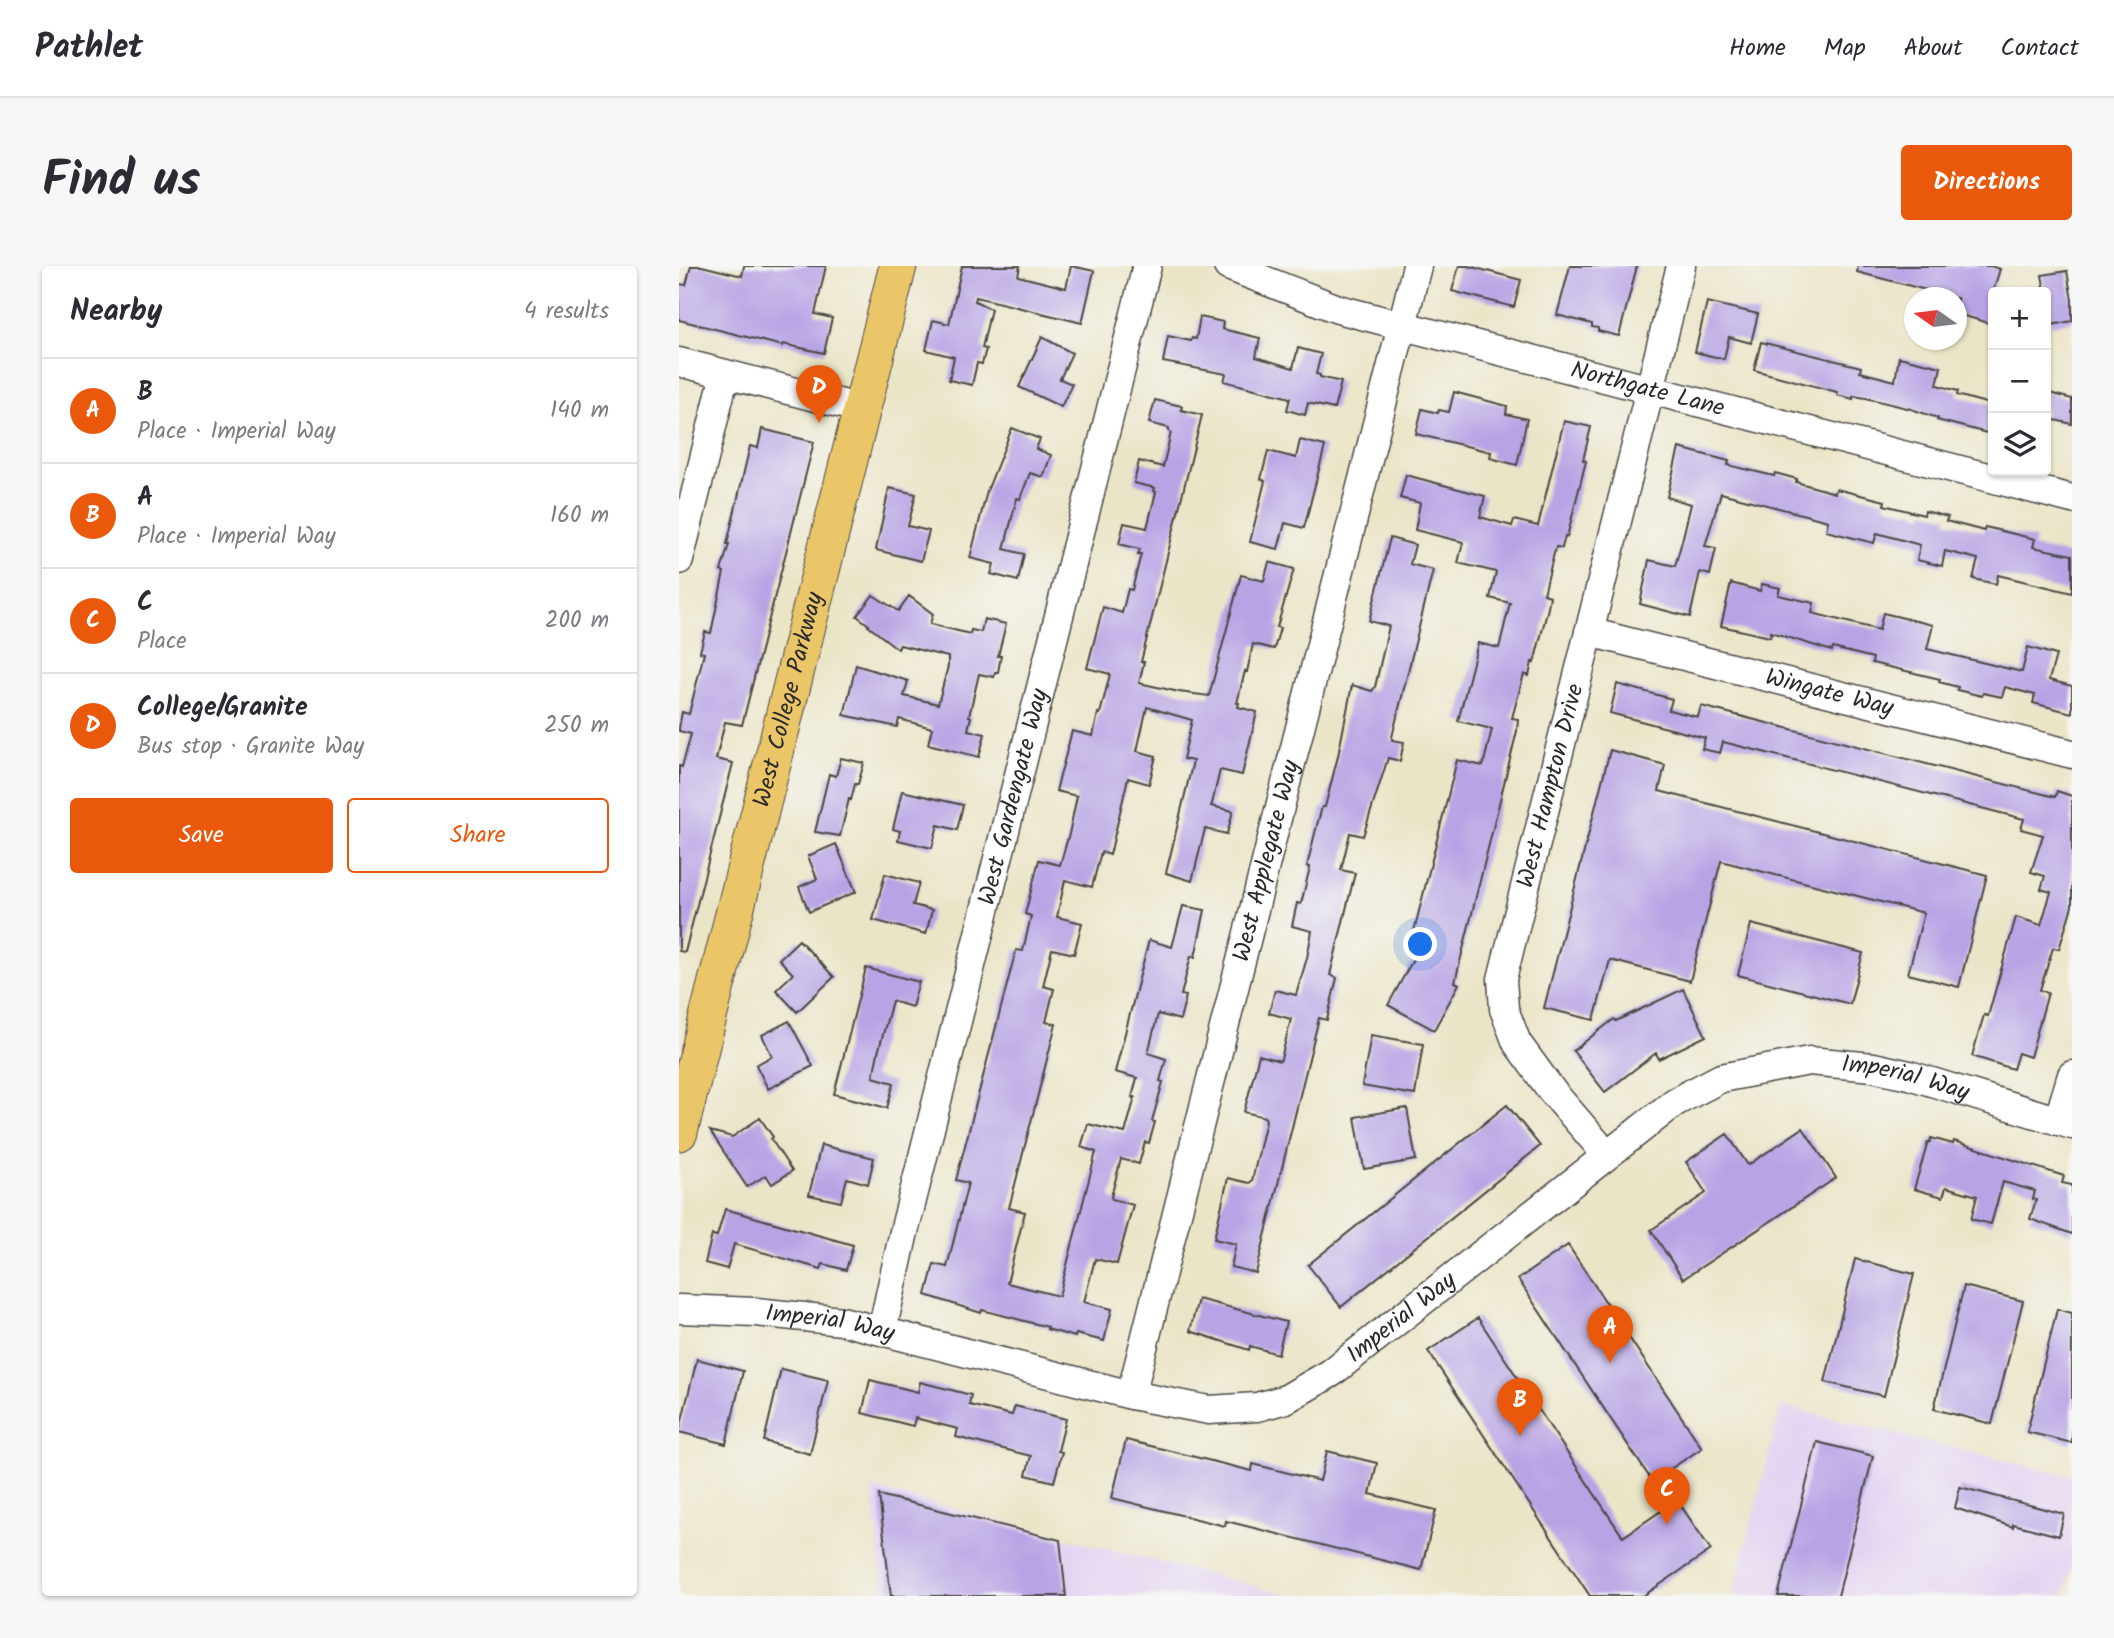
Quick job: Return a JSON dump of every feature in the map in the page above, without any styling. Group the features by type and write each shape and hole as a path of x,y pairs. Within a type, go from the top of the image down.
{"main road":[{"name":"West College Parkway","path":"679,1132 898,266"}],"street":[{"name":"West Gardengate Way","path":"882,1331 910,1209 1147,266"},
{"name":"Northgate Lane","path":"1228,266 1338,309 2072,499"},
{"name":"West Applegate Way","path":"1131,1395 1417,266"},
{"name":"West Hampton Drive","path":"1606,1154 1552,1091 1517,1043 1504,1009 1502,978 1681,266"},
{"path":"679,362 863,409"},
{"path":"679,560 725,374"},
{"name":"Wingate Way","path":"1588,632 2072,754"},
{"name":"Imperial Way","path":"679,1309 756,1312 842,1321 1131,1395 1209,1410 1257,1407 1286,1399 1331,1373 1606,1154 1675,1102 1721,1079 1809,1062 1873,1067 1909,1075 2065,1123"},
{"path":"2065,1123 2072,1075"}],"shaded area":[{"path":"1781,1406 2072,1477 2072,1565 2064,1596 1733,1596"},
{"path":"872,1488 1057,1536 1293,1596 884,1596"}],"building":[{"path":"691,266 702,266 742,276 744,266 826,266 815,314 832,318 824,353 783,346 679,320 679,284 686,285"},
{"path":"962,266 1020,266 1018,276 1066,288 1071,266 1094,271 1082,323 976,297 975,301 991,309 982,348 986,349 982,364 977,363 972,385 949,380 954,357 926,350 933,320 949,324"},
{"path":"1459,266 1521,280 1514,307 1452,291"},
{"path":"1570,266 1637,266 1619,336 1598,331 1592,324 1557,315"},
{"path":"1858,266 1991,266 2000,269 1995,287 1988,287 1988,323 1967,317 1967,287 1914,287 1857,272"},
{"path":"2067,271 2072,321 2051,325 2051,287 2044,287 2042,275"},
{"path":"1707,302 1758,314 1751,343 1729,337 1724,359 1695,352"},
{"path":"1200,317 1223,322 1222,329 1260,338 1256,357 1293,368 1298,348 1321,354 1316,374 1341,382 1334,409 1308,403 1305,415 1287,410 1290,398 1224,381 1226,374 1163,362 1168,336 1191,341 1192,338 1196,339"},
{"path":"1042,337 1072,353 1060,379 1072,384 1061,407 1019,387"},
{"path":"1761,342 1861,367 1860,372 1895,381 1899,357 1941,367 1937,385 1958,391 1957,395 1988,404 1987,433 1937,420 1938,418 1911,409 1866,398 1853,396 1853,399 1837,395 1837,392 1754,370"},
{"path":"1454,392 1507,406 1506,414 1527,419 1517,465 1490,458 1491,452 1416,434 1422,409 1438,413 1439,410 1449,412"},
{"path":"2051,393 2072,399 2072,424 2051,419"},
{"path":"1155,400 1182,406 1181,410 1202,415 1141,662 1144,662 1139,683 1209,696 1241,575 1264,581 1269,562 1294,569 1277,627 1280,628 1274,649 1253,644 1247,672 1245,671 1238,707 1257,712 1242,775 1220,770 1211,806 1233,811 1227,834 1205,829 1192,881 1166,873 1193,761 1183,759 1192,720 1147,707 1137,751 1156,756 1149,784 1128,778 1110,855 1101,852 1092,887 1065,880 1057,917 1082,923 1074,954 1052,949 1043,986 1054,989 1046,1022 1056,1024 1009,1208 1025,1212 1007,1283 1059,1296 1096,1152 1081,1147 1088,1124 1125,1133 1135,1097 1132,1097 1137,1078 1115,1072 1149,940 1172,947 1183,906 1205,910 1195,957 1191,956 1181,995 1186,996 1180,1020 1158,1014 1148,1053 1166,1059 1149,1143 1145,1142 1139,1164 1121,1159 1111,1197 1133,1205 1117,1264 1095,1259 1084,1302 1112,1309 1104,1341 1076,1334 1075,1337 982,1310 981,1313 926,1295 934,1264 947,1267 968,1183 956,1180 1016,950 1023,951 1031,916 1025,914 1039,860 1060,865 1069,834 1077,796 1056,791 1072,731 1093,736 1098,713 1100,714 1110,674 1087,668 1103,607 1122,613 1128,589 1132,590 1141,554 1138,554 1140,549 1119,544 1124,523 1147,528 1156,492 1155,488 1134,483 1139,461 1163,467 1171,432 1169,428 1149,423"},
{"path":"1564,421 1591,427 1583,460 1586,461 1567,537 1565,536 1562,548 1556,547 1553,557 1544,594 1550,596 1548,608 1534,663 1532,662 1529,676 1524,674 1512,718 1518,719 1517,731 1455,982 1459,984 1434,1030 1388,1005 1421,945 1411,943 1457,760 1483,766 1492,729 1458,721 1478,643 1499,648 1510,603 1490,598 1496,572 1458,563 1463,542 1415,530 1420,503 1400,498 1406,475 1485,496 1480,517 1512,526 1514,520 1538,526"},
{"path":"1012,428 1040,439 1036,449 1051,455 1043,477 1030,473 1020,499 1017,498 1004,549 1024,554 1018,581 991,574 994,564 970,558 987,491"},
{"path":"762,429 814,442 742,725 725,722 716,759 733,763 685,952 679,951 679,766 682,767 691,734 679,731 679,728 682,712 689,714 704,653 700,652 705,632 711,633 724,572 721,571 750,446 758,448"},
{"path":"1300,440 1325,446 1304,528 1285,523 1278,549 1250,542 1265,481 1261,479 1268,451 1296,458"},
{"path":"1679,448 1729,461 1728,465 1797,479 1796,482 1835,493 1836,489 1885,501 1884,505 1924,515 1925,511 1948,517 1946,521 1984,531 1985,527 2035,539 2033,547 2072,555 2072,593 1998,575 1996,584 1973,579 1978,559 1945,551 1942,566 1917,560 1920,545 1877,533 1874,543 1826,531 1828,521 1721,493 1705,546 1716,548 1710,575 1700,572 1690,617 1640,604 1649,560 1675,566 1682,541 1691,504 1667,497"},
{"path":"889,488 916,494 908,526 929,531 921,561 876,550"},
{"path":"1390,538 1415,545 1410,564 1433,570 1392,737 1392,740 1404,742 1400,761 1388,758 1363,836 1350,833 1341,870 1355,873 1330,975 1337,978 1327,1020 1319,1018 1256,1273 1231,1267 1236,1244 1214,1239 1228,1178 1249,1183 1252,1181 1266,1121 1265,1117 1244,1112 1259,1055 1280,1061 1281,1059 1291,1019 1269,1013 1275,990 1296,995 1307,958 1312,931 1292,926 1297,903 1301,904 1316,829 1322,807 1325,807 1338,756 1352,685 1372,691 1375,687 1389,626 1369,621"},
{"path":"1731,583 1760,591 1762,584 1780,588 1778,595 1814,603 1812,613 1879,630 1883,613 1933,625 1927,649 2022,672 2028,647 2056,655 2049,680 2072,686 2072,713 2033,703 2035,695 2005,687 2002,697 1983,693 1982,696 1957,690 1958,687 1939,682 1940,679 1872,663 1873,658 1833,648 1832,651 1771,632 1770,637 1721,626"},
{"path":"873,595 898,611 909,596 933,614 930,624 970,634 971,630 981,632 984,619 1006,624 998,656 1001,656 998,672 995,672 994,677 979,674 969,716 968,730 985,734 979,757 928,744 932,728 899,719 897,727 844,715 856,665 908,681 904,696 938,704 948,666 948,657 900,645 898,649 857,616"},
{"path":"1617,684 1672,699 1669,710 1698,717 1701,706 2055,797 2057,791 2072,796 2072,906 2059,949 2053,948 2040,990 2048,993 2030,1057 2018,1053 2013,1069 1972,1056 1984,1015 1988,1016 2016,917 2041,925 2051,892 2041,889 2045,876 2031,872 2043,835 2021,829 2024,819 1759,751 1723,742 1720,753 1702,749 1705,738 1610,713"},
{"path":"1610,750 1665,765 1659,791 1987,875 1959,987 1908,974 1924,913 1721,861 1690,981 1610,960 1594,1020 1544,1008"},
{"path":"841,758 864,763 858,784 855,784 851,800 849,799 840,836 815,832 829,774 836,776"},
{"path":"902,791 963,805 957,830 938,825 932,848 898,840 900,831 893,829"},
{"path":"836,844 856,892 809,912 799,887 817,879 808,856"},
{"path":"885,874 919,883 913,905 932,910 926,934 873,920"},
{"path":"1751,924 1863,953 1850,1004 1738,975"},
{"path":"799,940 834,977 797,1012 776,990 793,974 779,959"},
{"path":"866,968 919,982 912,1007 892,1001 878,1053 873,1077 894,1083 887,1108 834,1094"},
{"path":"1683,989 1706,1036 1659,1059 1656,1053 1605,1092 1573,1051 1614,1019 1616,1021"},
{"path":"789,1021 813,1066 768,1089 756,1065 772,1056 762,1035"},
{"path":"1371,1035 1423,1044 1415,1095 1362,1086"},
{"path":"1507,1105 1540,1146 1341,1307 1308,1265"},
{"path":"1407,1108 1416,1160 1364,1169 1355,1117"},
{"path":"760,1118 792,1171 772,1184 766,1175 747,1187 710,1131 732,1137"},
{"path":"1803,1128 1836,1178 1683,1279 1651,1230 1706,1193 1686,1162 1727,1134 1748,1165"},
{"path":"1931,1138 1953,1144 1954,1141 2064,1176 2062,1183 2072,1185 2072,1234 2030,1219 2036,1200 2033,1199 2035,1191 2003,1182 1991,1224 1971,1219 1977,1196 1946,1187 1943,1197 1914,1189"},
{"path":"821,1145 874,1158 868,1184 847,1178 841,1202 809,1195"},
{"path":"725,1209 853,1245 846,1270 823,1264 821,1269 734,1244 727,1269 705,1263 712,1235 717,1236"},
{"path":"1568,1245 1702,1448 1652,1481 1518,1279"},
{"path":"1855,1259 1914,1274 1884,1396 1825,1382"},
{"path":"1964,1286 2023,1301 1992,1424 1934,1409"},
{"path":"1198,1299 1286,1322 1278,1354 1250,1346 1249,1350 1190,1331"},
{"path":"2057,1309 2072,1313 2072,1443 2027,1432"},
{"path":"1478,1318 1623,1537 1677,1500 1711,1550 1643,1596 1590,1596 1428,1351"},
{"path":"697,1359 743,1371 726,1444 679,1432"},
{"path":"781,1369 828,1380 810,1454 764,1441"},
{"path":"870,1380 918,1392 920,1382 971,1395 969,1405 1012,1415 1015,1406 1066,1419 1058,1451 1062,1452 1054,1482 1026,1475 1031,1456 956,1437 958,1429 915,1418 913,1426 862,1413"},
{"path":"1126,1440 1252,1471 1253,1464 1320,1481 1327,1451 1377,1463 1370,1494 1436,1510 1421,1570 1226,1521 1225,1526 1112,1498"},
{"path":"1817,1442 1873,1456 1838,1596 1778,1596"},
{"path":"1960,1487 2064,1514 2059,1536 2013,1524 2013,1527 1955,1508"},
{"path":"879,1495 1060,1540 1066,1596 891,1596"}],"place":[{"name":"College/Granite","path":"819,423"},
{"name":"B","path":"1610,1363"},
{"name":"A","path":"1520,1436"},
{"name":"C","path":"1667,1525"}]}
